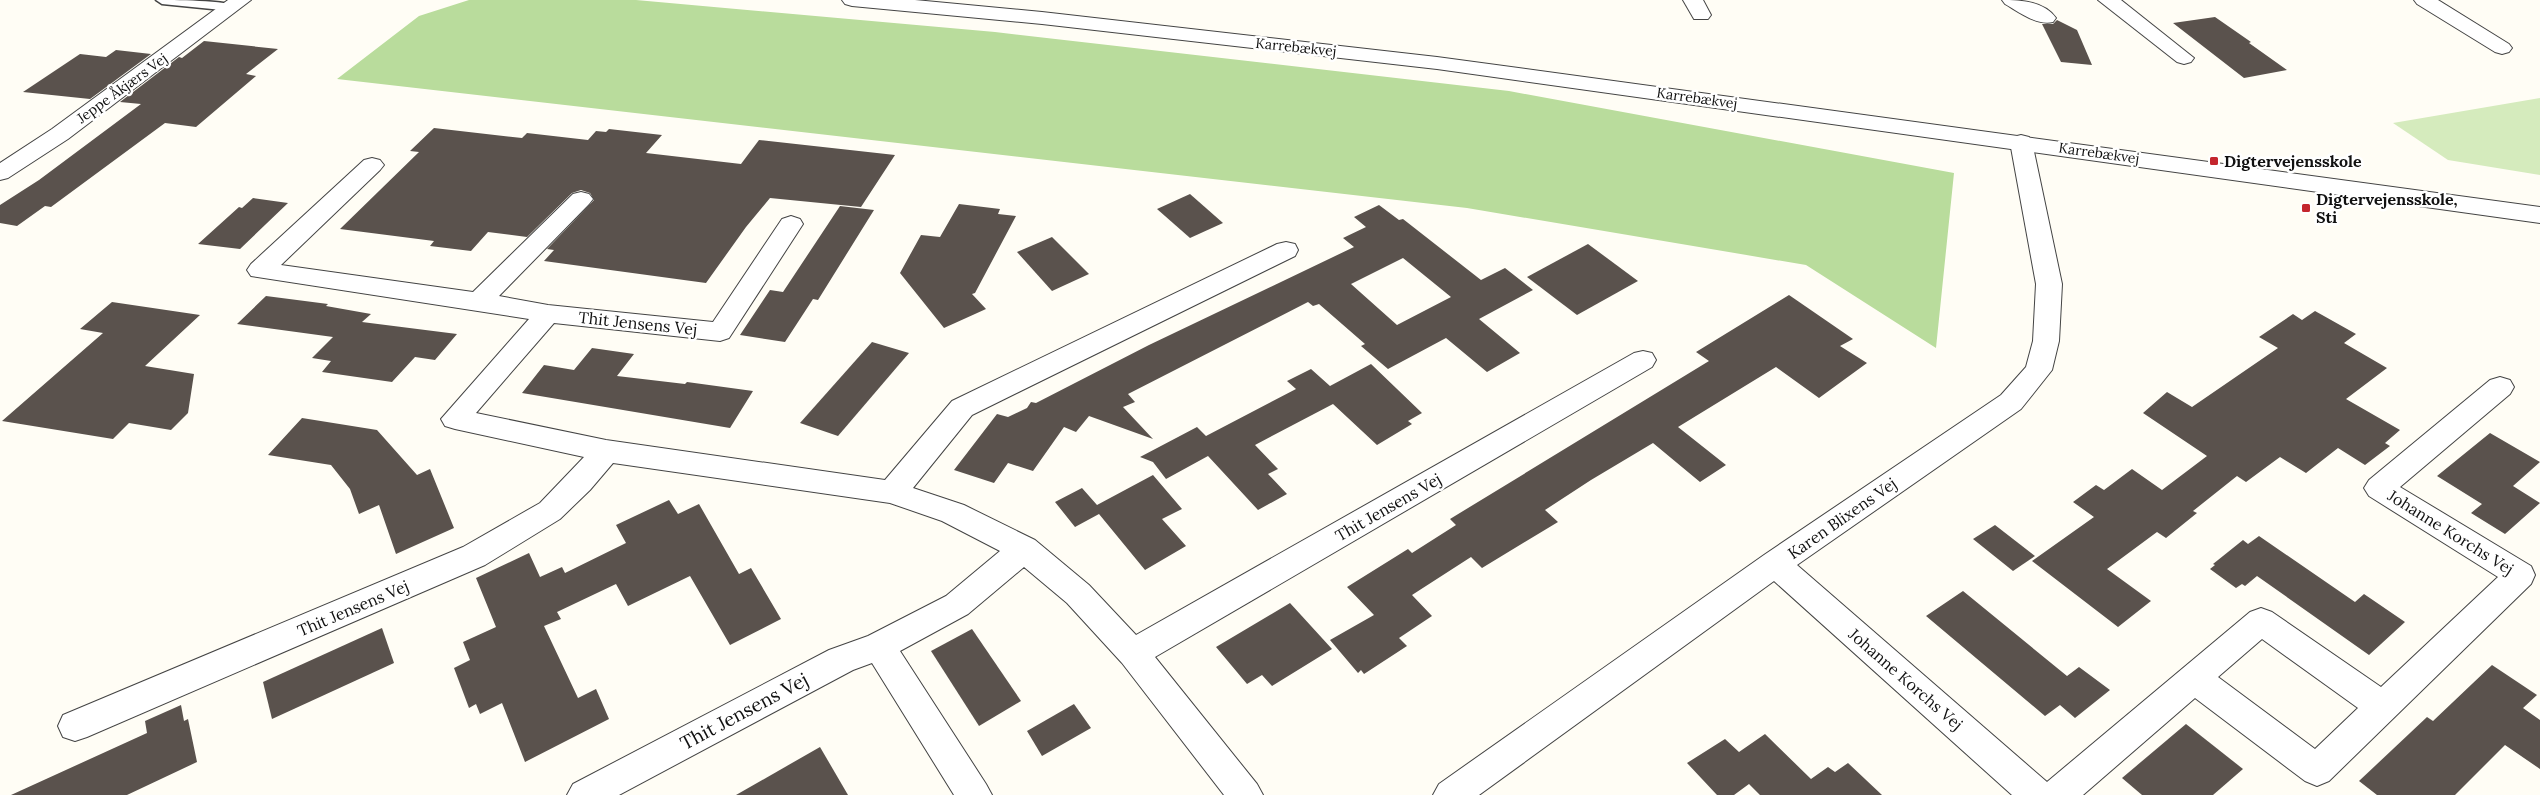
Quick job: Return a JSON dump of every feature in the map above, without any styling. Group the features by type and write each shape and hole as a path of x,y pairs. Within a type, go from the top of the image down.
{"street":[{"name":"Karrebækvej","path":"852,0 1042,18 1437,63 2540,215"},
{"path":"2012,0 2046,18"},
{"path":"2108,0 2184,58"},
{"path":"2424,0 2502,48"},
{"name":"Jeppe Åkjærs Vej","path":"0,173 60,134 237,3"},
{"name":"Karen Blixens Vej","path":"1452,795 1775,564 2011,402 2039,370 2046,341 2049,284 2021,142"},
{"name":"Thit Jensens Vej","path":"372,165 260,270 479,301 548,314 720,332 791,224"},
{"path":"479,301 581,198"},
{"path":"892,492 962,408 1286,250"},
{"path":"548,314 455,419 606,451 892,492 953,513 1024,549 1078,594 1133,653 1245,795"},
{"name":"Thit Jensens Vej","path":"1133,653 1643,360"},
{"name":"Johanne Korchs Vej","path":"2194,678 2316,770 2383,707 2520,576 2379,488 2500,387"},
{"name":"Thit Jensens Vej","path":"75,726 474,556 550,511 580,482 606,451"},
{"name":"Thit Jensens Vej","path":"586,795 841,660 879,646 956,605 1024,549"},
{"name":"Johanne Korchs Vej","path":"1775,564 2037,795"},
{"path":"2057,795 2261,621 2383,707"},
{"path":"879,646 974,795"}],"lane":[{"path":"162,0 237,3"}],"green space":[{"path":"469,0 636,0 995,32 1509,91 1954,173 1936,348 1806,265 1467,208 337,79 419,16"},
{"path":"2540,98 2540,175 2448,160 2393,123"}],"building":[{"path":"2215,17 2287,70 2244,78 2173,23"},
{"path":"2057,20 2077,30 2092,65 2061,62 2042,24 2053,24"},
{"path":"204,41 278,49 246,74 256,76 196,127 165,123 51,207 45,206 17,226 0,223 0,205 39,180 141,104 120,102 179,57 182,58"},
{"path":"116,50 151,54 90,99 23,92 80,54 106,57"},
{"path":"434,128 522,138 527,133 588,140 596,131 606,132 609,129 662,135 646,153 741,164 759,140 895,155 861,207 770,198 746,227 706,283 544,261 554,250 547,249 594,200 590,193 581,190 572,193 527,237 488,232 471,251 430,246 434,241 340,229 419,152 410,151"},
{"path":"1190,194 1223,223 1190,238 1157,209"},
{"path":"253,198 288,203 240,249 198,244 239,207 242,208"},
{"path":"959,204 1000,209 998,214 1016,216 975,293 972,294 986,309 944,328 900,273 921,235 940,237"},
{"path":"1379,205 1399,220 1403,219 1481,280 1505,268 1533,290 1479,319 1520,353 1487,372 1446,338 1388,369 1361,346 1365,344 1319,304 1313,306 1308,302 1128,394 1135,402 1123,407 1153,439 1089,416 1076,432 1064,427 1033,471 1008,463 994,483 954,470 997,414 1008,417 1027,408 1031,402 1036,403 1149,345 1354,247 1343,238 1366,227 1354,217","holes":["1403,258 1451,297 1397,325 1351,284"]},
{"path":"840,206 874,210 818,300 813,299 785,342 740,335 770,290 783,292"},
{"path":"1052,237 1089,274 1052,291 1017,252"},
{"path":"1588,244 1638,281 1577,315 1527,277"},
{"path":"1789,295 1853,339 1840,346 1867,363 1819,398 1776,367 1678,427 1726,465 1700,482 1653,443 1591,480 1545,510 1558,522 1482,568 1471,557 1412,595 1432,616 1399,638 1407,646 1364,674 1361,670 1358,673 1330,640 1374,615 1347,587 1408,549 1412,553 1456,525 1450,519 1709,361 1696,352"},
{"path":"266,296 328,304 326,306 371,314 362,322 457,334 435,360 415,357 392,382 322,372 331,361 312,358 333,337 237,324"},
{"path":"112,302 200,315 145,366 194,374 188,413 171,430 129,423 113,439 2,421 103,333 80,329"},
{"path":"2315,311 2356,334 2344,343 2387,368 2346,399 2400,430 2385,443 2390,446 2365,465 2338,448 2306,473 2280,457 2246,482 2237,476 2193,511 2197,513 2166,538 2157,532 2107,569 2151,601 2118,627 2032,561 2094,517 2073,502 2096,485 2104,490 2132,469 2162,490 2207,456 2143,413 2167,392 2192,407 2278,348 2259,337 2293,314 2302,320"},
{"path":"872,342 909,353 838,436 800,423"},
{"path":"592,348 634,354 617,376 685,384 687,382 753,391 730,428 522,393 544,365 574,370"},
{"path":"1371,364 1422,413 1408,421 1412,424 1377,445 1333,404 1255,445 1278,469 1268,474 1287,494 1258,510 1208,456 1166,479 1153,462 1140,457 1197,427 1206,436 1296,389 1287,381 1311,369 1330,386"},
{"path":"302,418 377,430 417,475 430,469 454,528 396,554 379,505 359,514 350,489 331,465 268,455"},
{"path":"2490,433 2540,462 2513,486 2540,503 2505,534 2471,513 2482,504 2437,476"},
{"path":"1153,475 1182,509 1162,519 1186,546 1145,570 1099,514 1075,527 1055,502 1082,488 1097,505"},
{"path":"669,500 678,514 699,504 739,574 751,568 781,619 730,645 690,576 628,606 616,584 557,612 561,619 544,626 578,698 596,689 609,719 525,762 502,703 480,714 476,704 469,708 454,668 470,660 463,642 496,627 476,578 529,553 540,577 562,567 565,573 626,543 616,525"},
{"path":"1995,525 2035,556 2013,571 1973,539"},
{"path":"2259,536 2355,602 2364,594 2405,622 2369,655 2257,576 2245,586 2242,584 2236,588 2210,569 2215,565 2213,564 2243,540 2248,544"},
{"path":"1963,591 2067,676 2079,667 2110,690 2075,718 2060,705 2045,716 1926,616"},
{"path":"1290,603 1332,649 1272,686 1262,675 1247,684 1216,647"},
{"path":"382,628 394,663 272,719 263,682"},
{"path":"972,629 1021,701 979,726 931,651"},
{"path":"2492,665 2537,695 2523,708 2540,720 2540,769 2505,745 2455,795 2377,795 2359,781 2427,717 2433,721"},
{"path":"1074,704 1091,728 1042,756 1027,731"},
{"path":"181,705 184,721 188,719 197,762 127,795 11,795 147,733 145,721"},
{"path":"2186,724 2243,769 2213,795 2142,795 2122,778"},
{"path":"1765,734 1811,779 1828,767 1835,772 1848,763 1882,795 1760,795 1749,784 1734,795 1717,795 1687,763 1725,739 1739,752"},
{"path":"820,747 848,795 736,795"}],"place":[{"name":"Digtervejensskole","path":"2214,161"},
{"name":"Digtervejensskole, Sti","path":"2306,208"}]}
